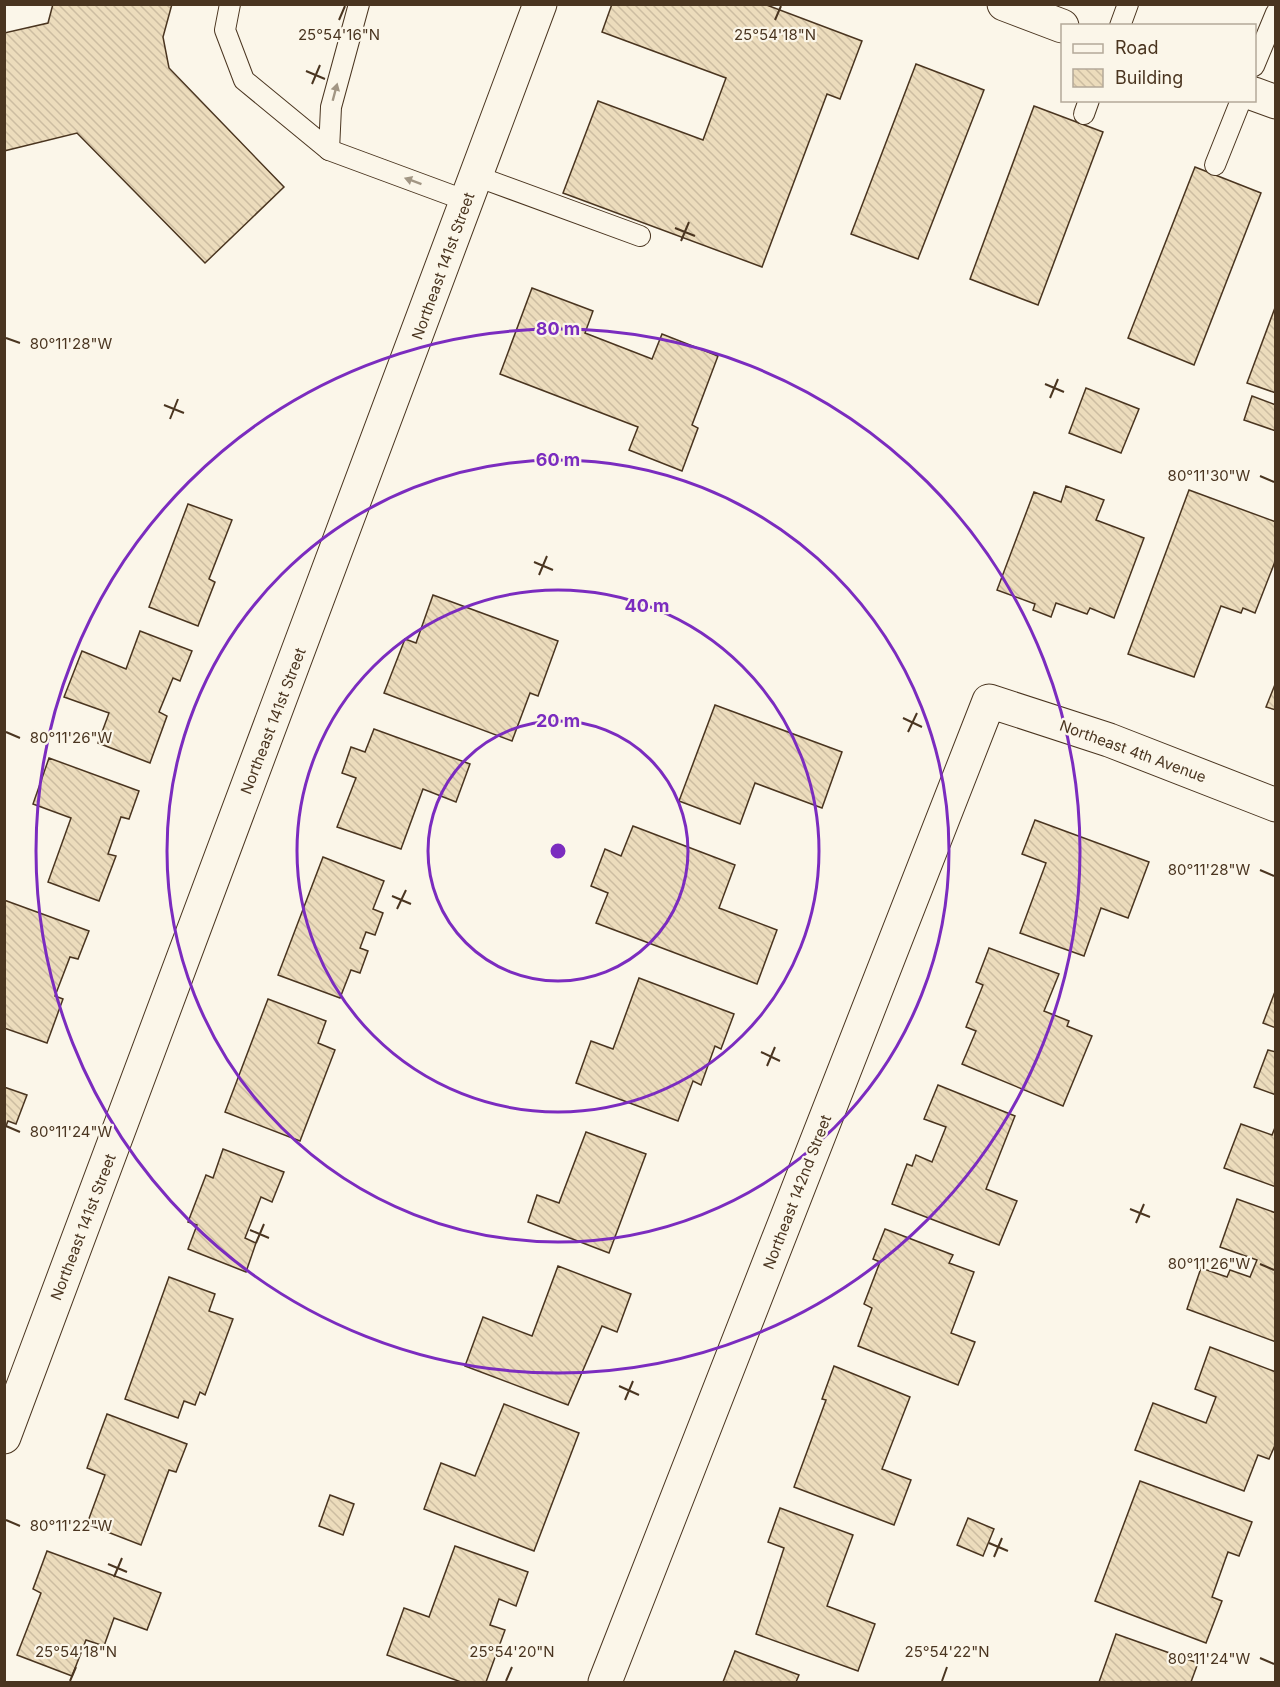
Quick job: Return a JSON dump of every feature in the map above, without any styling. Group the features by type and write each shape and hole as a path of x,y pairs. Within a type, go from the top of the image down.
{"street":[{"name":"Northeast 141st Street","path":"4,1437 540,4"},
{"path":"1005,4 1061,26"},
{"path":"1256,95 1275,102"},
{"name":"Northeast 4th Avenue","path":"989,701 1109,740 1275,805"},
{"name":"Northeast 142nd Street","path":"605,1683 989,701"}],"lane":[{"path":"230,4 225,30 244,80 329,150 640,236"},
{"path":"329,150 331,107 359,4"},
{"path":"1121,24 1128,4"},
{"path":"1256,61 1275,13"},
{"path":"1215,165 1240,102"}],"building":[{"path":"53,4 172,4 163,37 169,68 284,187 205,263 77,133 4,151 4,33 48,23"},
{"path":"612,4 764,4 862,41 840,99 827,94 762,267 563,193 598,101 703,140 726,78 602,32"},
{"path":"916,64 984,90 918,259 851,234"},
{"path":"1034,106 1103,132 1038,305 970,279"},
{"path":"1195,167 1261,193 1194,365 1128,338"},
{"path":"532,288 593,311 585,333 652,359 662,334 718,356 692,425 698,428 682,471 629,450 638,427 500,374"},
{"path":"1276,305 1276,393 1247,383"},
{"path":"1086,388 1139,409 1121,453 1069,433"},
{"path":"1252,396 1276,405 1276,431 1244,420"},
{"path":"1066,486 1104,500 1096,520 1144,538 1114,618 1090,608 1087,614 1056,603 1051,617 1033,610 1035,604 997,590 1034,492 1061,502"},
{"path":"1189,490 1276,522 1276,559 1255,613 1243,608 1241,613 1221,606 1194,677 1128,654"},
{"path":"188,504 232,520 209,579 215,582 198,626 149,607"},
{"path":"433,595 558,641 538,696 530,693 512,741 384,693 405,639 416,643"},
{"path":"140,631 192,651 180,681 173,678 159,712 167,716 150,763 98,743 109,713 64,697 82,651 126,669"},
{"path":"1276,682 1276,710 1266,707"},
{"path":"715,705 842,752 822,808 755,783 740,824 679,801"},
{"path":"374,729 470,764 456,802 423,789 401,849 337,827 356,778 342,773 351,747 365,752"},
{"path":"49,758 139,791 129,819 121,817 108,854 116,856 99,901 48,882 71,818 33,804"},
{"path":"1035,820 1149,862 1128,918 1101,908 1084,956 1020,933 1046,863 1022,854"},
{"path":"633,826 735,865 719,908 777,930 757,984 596,923 608,893 591,886 605,849 621,856"},
{"path":"323,857 384,881 373,909 383,913 375,935 366,932 360,948 368,951 360,973 351,970 340,998 278,975"},
{"path":"4,900 89,931 78,959 70,957 55,996 63,999 47,1043 4,1028"},
{"path":"989,948 1059,974 1044,1011 1069,1021 1067,1026 1092,1036 1063,1106 962,1064 976,1031 966,1027 983,985 976,982"},
{"path":"639,978 734,1014 721,1049 715,1046 701,1085 693,1081 678,1121 576,1083 591,1041 613,1049"},
{"path":"1276,989 1276,1028 1263,1023"},
{"path":"268,999 326,1021 318,1043 335,1050 300,1141 225,1112"},
{"path":"1268,1050 1276,1052 1276,1095 1254,1087"},
{"path":"938,1085 1015,1116 986,1189 1017,1201 999,1245 892,1204 907,1164 912,1166 916,1155 932,1162 946,1127 924,1119"},
{"path":"4,1087 27,1095 16,1124 8,1121 4,1131"},
{"path":"1241,1124 1272,1135 1276,1125 1276,1187 1224,1168"},
{"path":"586,1132 646,1154 609,1253 528,1222 537,1195 559,1203"},
{"path":"223,1149 284,1172 272,1202 261,1197 245,1238 256,1243 246,1272 188,1249 197,1225 188,1222 206,1175 213,1178"},
{"path":"1237,1199 1276,1213 1276,1342 1187,1309 1201,1268 1227,1277 1230,1270 1250,1277 1257,1260 1220,1247"},
{"path":"885,1229 953,1255 949,1263 974,1272 951,1333 975,1342 958,1385 858,1346 872,1308 864,1304 880,1262 873,1259"},
{"path":"558,1266 631,1294 617,1332 602,1326 568,1405 465,1366 483,1317 532,1336"},
{"path":"169,1277 215,1294 209,1311 233,1319 205,1395 200,1392 195,1405 184,1401 178,1418 125,1399"},
{"path":"1210,1347 1276,1372 1276,1443 1269,1459 1258,1455 1244,1491 1135,1450 1153,1403 1206,1423 1216,1397 1195,1389"},
{"path":"834,1366 910,1397 882,1469 911,1480 894,1525 794,1487 826,1400 822,1399"},
{"path":"504,1404 579,1433 534,1551 424,1509 441,1463 475,1476"},
{"path":"107,1414 187,1444 176,1472 169,1470 141,1545 87,1524 105,1475 87,1468"},
{"path":"1140,1481 1252,1522 1239,1556 1228,1552 1212,1597 1222,1601 1206,1643 1095,1601"},
{"path":"330,1495 354,1504 343,1535 319,1526"},
{"path":"780,1508 853,1535 827,1606 875,1624 858,1671 756,1634 784,1548 768,1542"},
{"path":"968,1518 994,1529 983,1556 957,1545"},
{"path":"455,1546 528,1572 516,1606 499,1599 490,1625 505,1630 486,1682 461,1682 387,1655 404,1608 429,1617"},
{"path":"47,1551 161,1593 147,1630 114,1618 104,1646 86,1640 72,1676 17,1655 41,1593 33,1589"},
{"path":"1116,1634 1198,1663 1191,1682 1099,1682"},
{"path":"735,1651 799,1675 796,1682 723,1682"}]}
